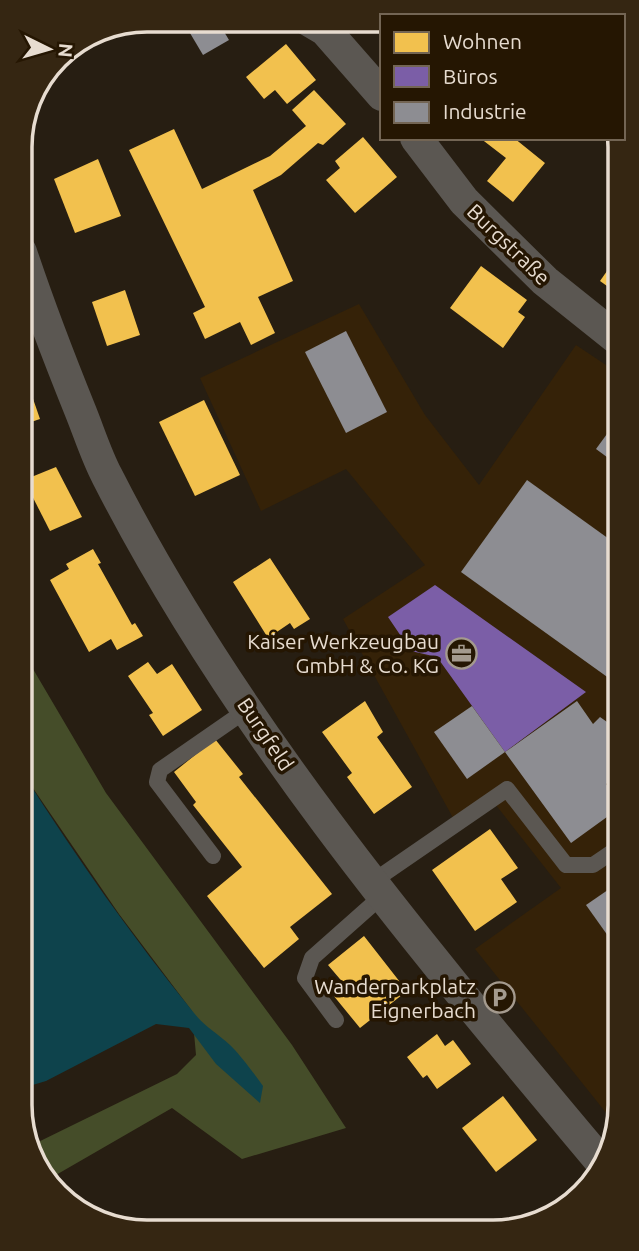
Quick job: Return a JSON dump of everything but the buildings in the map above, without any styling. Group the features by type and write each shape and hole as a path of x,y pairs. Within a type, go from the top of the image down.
{"street":[{"path":"327,32 380,93"},
{"name":"Burgstraße","path":"418,140 464,201 545,281 608,331"},
{"name":"Burgfeld","path":"32,285 106,475 189,619 248,709 378,889 596,1155"}],"lane":[{"path":"213,856 157,782 160,770 248,709"},
{"path":"336,1020 305,978 312,958 378,889 507,789 566,865 593,865 607,855"}],"shaded area":[{"path":"359,304 425,415 479,485 576,345 608,366 607,1114 475,949 561,888 492,800 457,825 343,619 425,565 346,469 261,511 200,378"}],"green space":[{"path":"32,667 106,793 292,1045 346,1128 242,1159 172,1108 56,1175 43,1155 38,1142 177,1074 196,1055 192,1011 119,914 32,787"}],"water":[{"path":"32,787 149,956 198,1018 233,1048 263,1086 260,1103 216,1064 189,1028 156,1024 46,1081 32,1085"}],"place":[{"name":"Kaiser Werkzeugbau GmbH & Co. KG","path":"462,653"},
{"name":"Wanderparkplatz Eignerbach","path":"499,998"}]}
